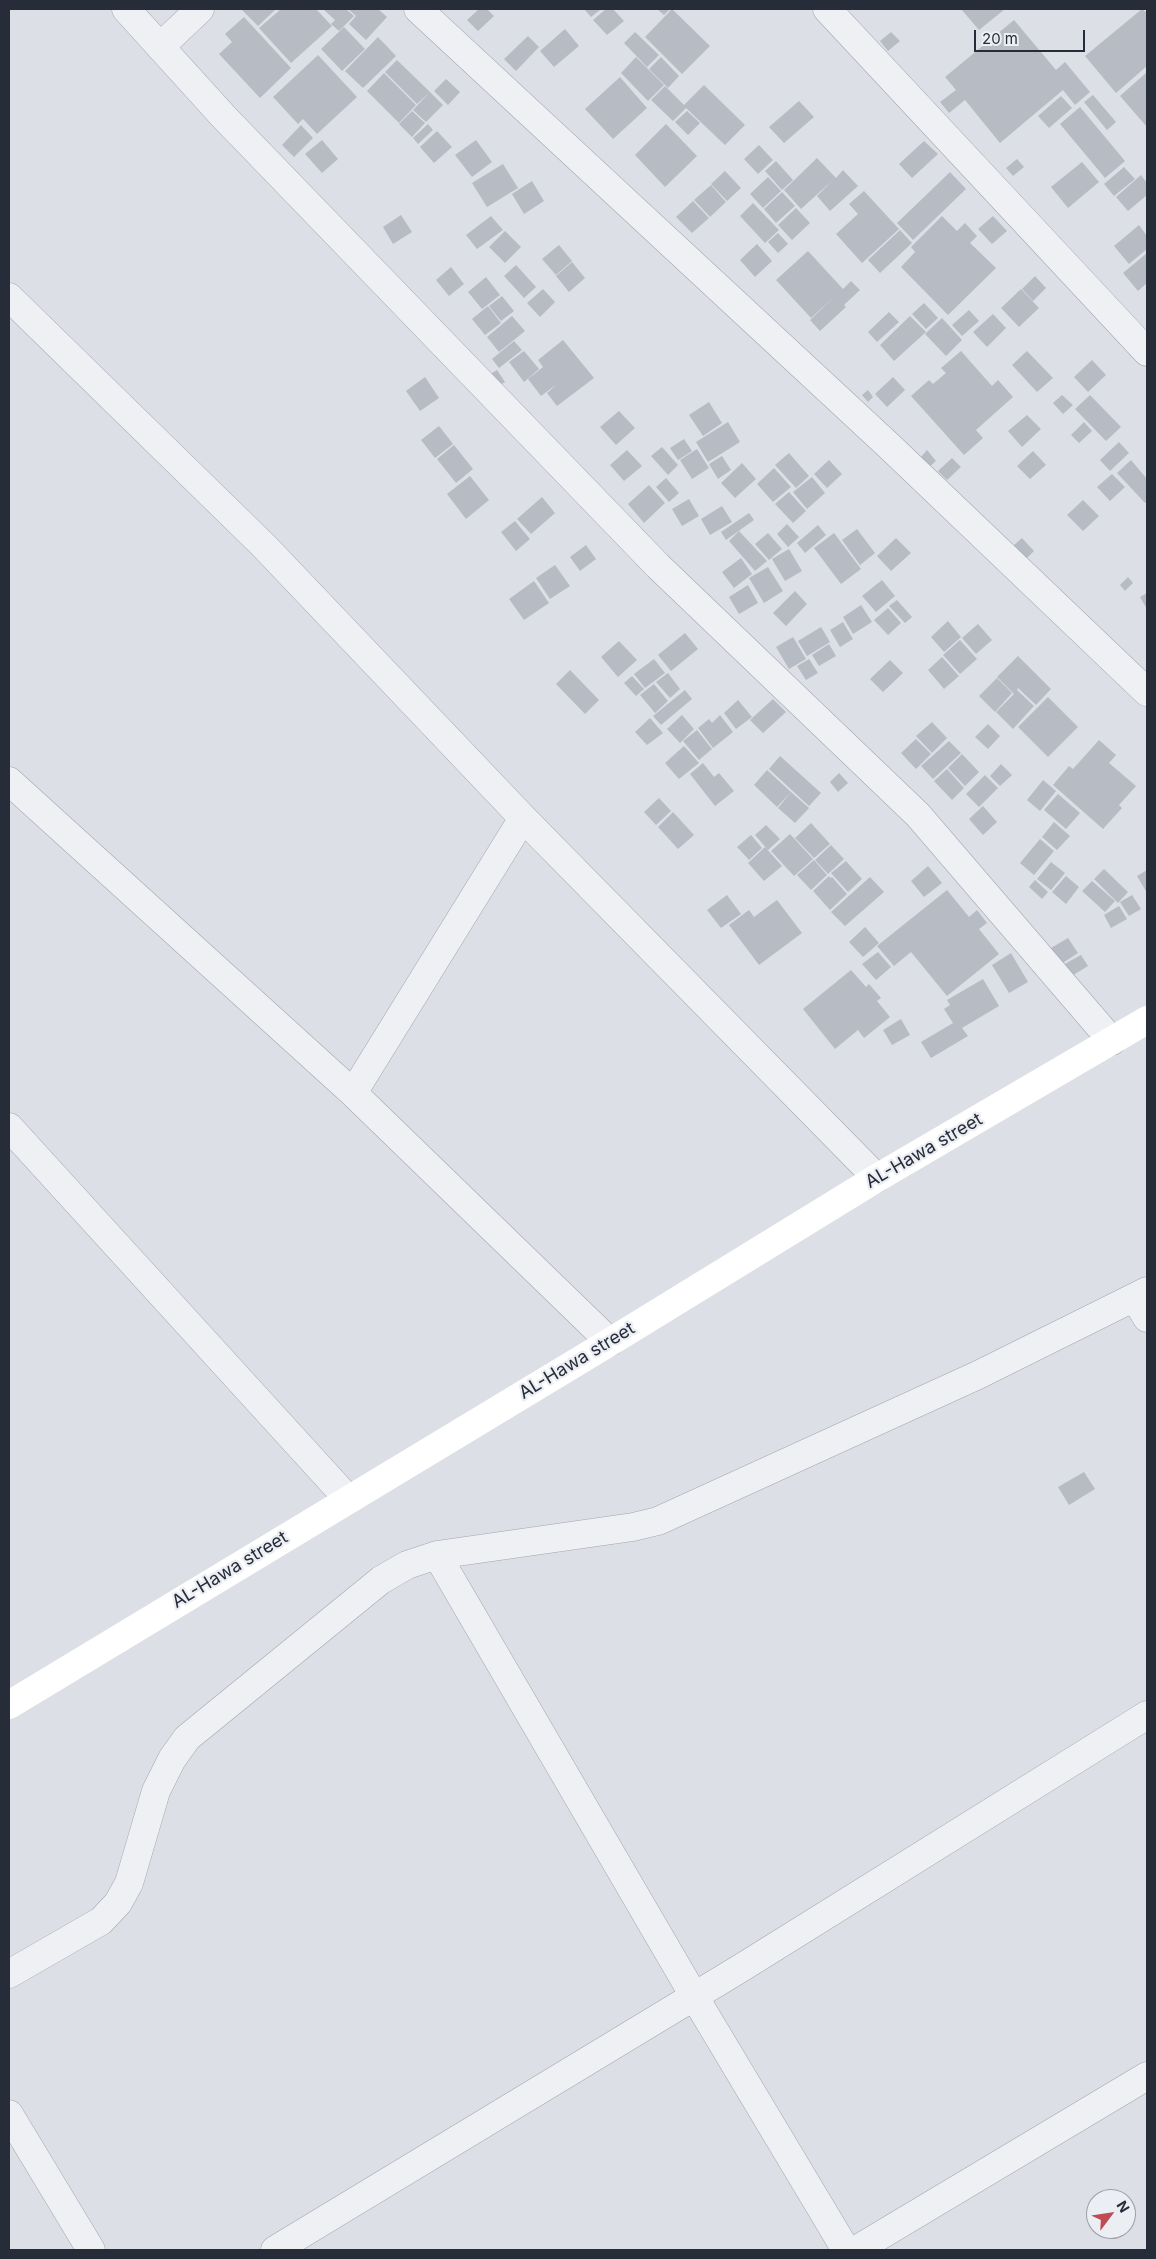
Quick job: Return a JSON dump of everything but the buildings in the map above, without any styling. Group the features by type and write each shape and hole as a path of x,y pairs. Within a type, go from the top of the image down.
{"street":[{"path":"126,9 223,116 658,566 918,815 1112,1041"},
{"path":"160,47 200,9"},
{"path":"827,9 1147,352"},
{"path":"432,13 1147,692"},
{"path":"9,297 264,546 522,818 876,1178"},
{"path":"9,781 353,1093 610,1342"},
{"path":"353,1093 522,818"},
{"name":"AL-Hawa street","path":"9,1704 610,1342 876,1178 1147,1020"},
{"path":"9,1128 348,1499"},
{"path":"9,1974 101,1921 118,1904 129,1883 156,1791 172,1759 187,1738 380,1580 407,1565 437,1555 633,1527 658,1521 1143,1302"},
{"path":"437,1555 694,1996 846,2250"},
{"path":"275,2250 694,1996 1147,1714"},
{"path":"856,2250 1147,2076"},
{"path":"9,2114 91,2250"}]}
